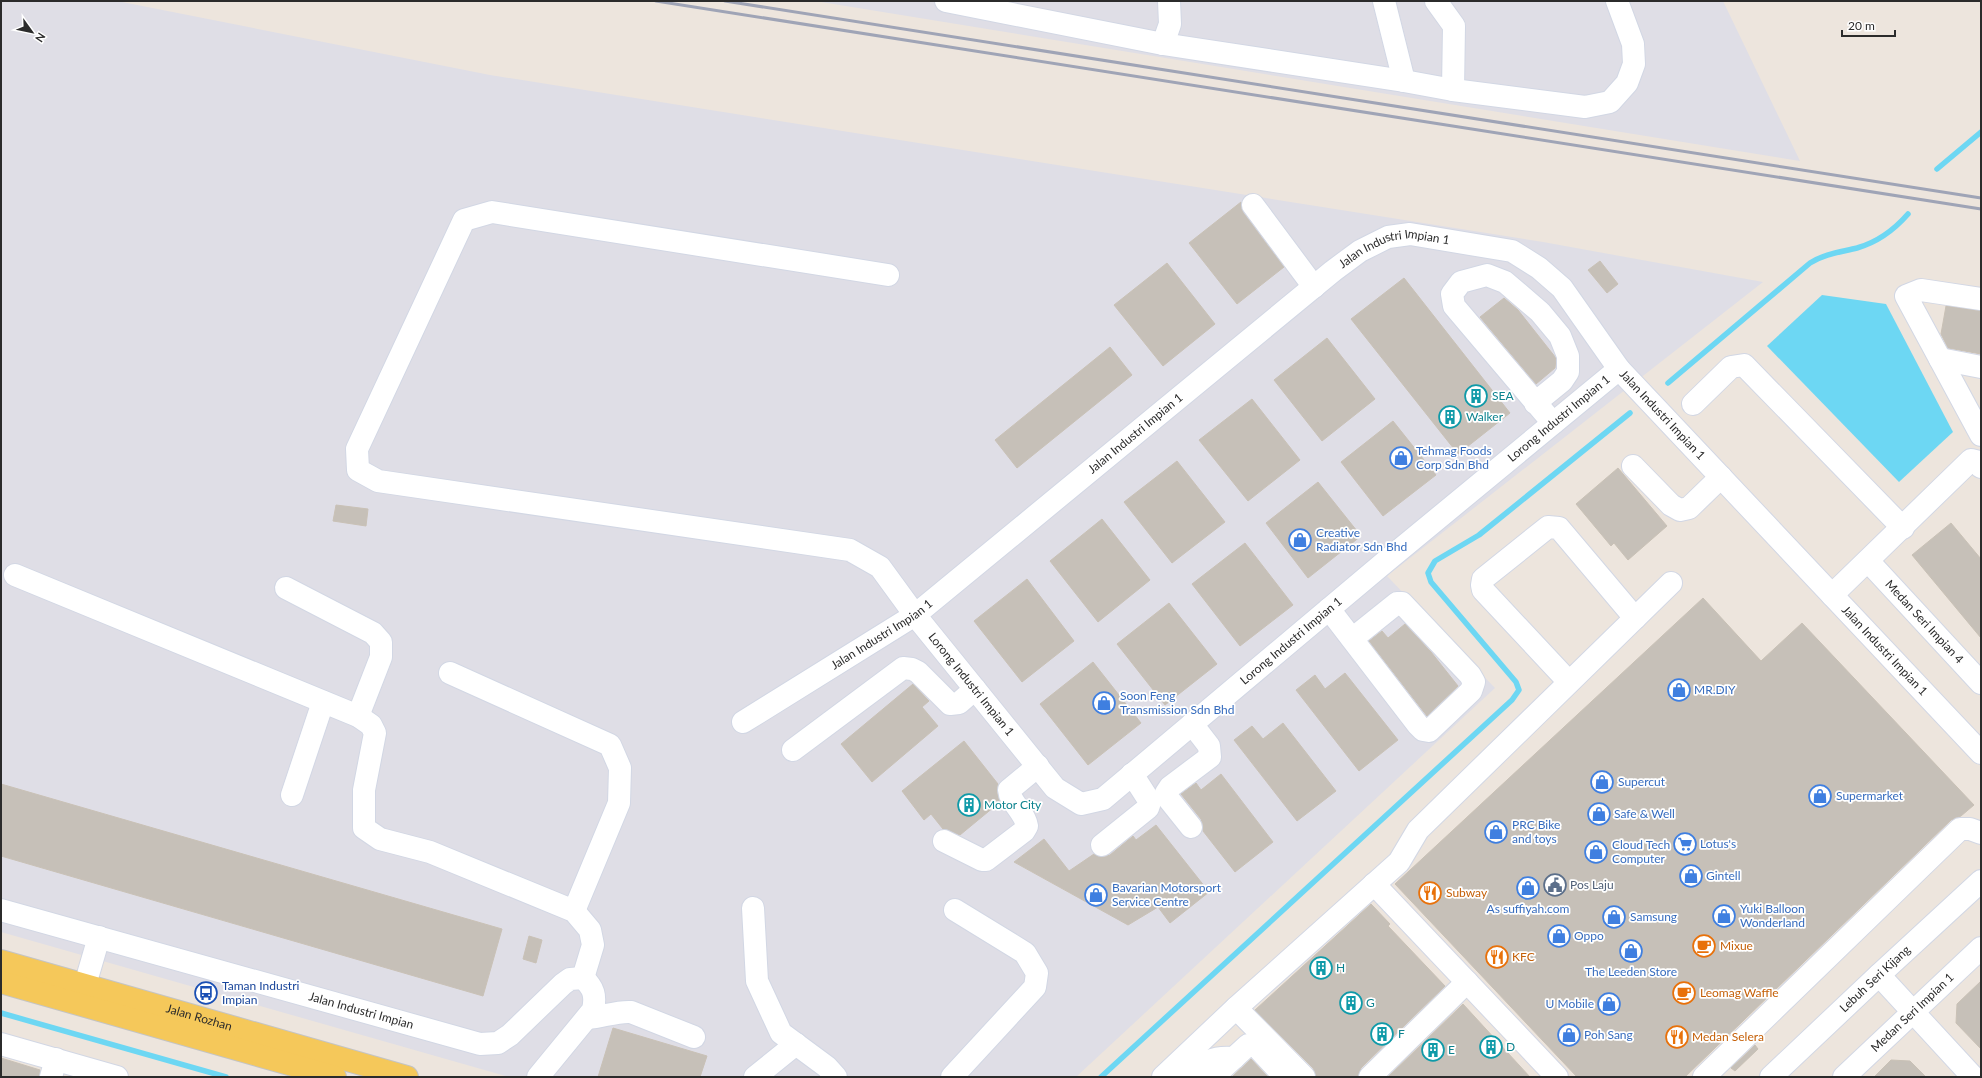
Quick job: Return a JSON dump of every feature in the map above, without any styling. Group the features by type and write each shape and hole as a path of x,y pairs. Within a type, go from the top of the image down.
{"main road":[{"name":"Jalan Rozhan","path":"1,961 398,1076"},
{"name":"Jalan Rozhan","path":"1,982 335,1077"}],"street":[{"path":"946,1 1163,44 1404,81 1453,90 1585,107 1610,102 1627,83 1634,64 1634,44 1617,1"},
{"path":"1163,44 1170,24 1169,1"},
{"path":"1384,1 1404,81"},
{"path":"1436,1 1454,26 1453,90"},
{"path":"1253,205 1314,287"},
{"name":"Lorong Industri Impian 1","path":"888,275 492,212 464,220 357,449 358,470 378,482 850,550 880,567 915,615 1055,788 1081,804 1103,799 1552,423 1619,369"},
{"name":"Jalan Industri Impian 1","path":"743,722 915,615 1314,287 1360,251 1388,237 1410,234 1512,251 1539,268 1562,288 1619,369 1981,753"},
{"path":"1535,403 1562,382 1568,372 1568,356 1560,336 1540,312 1505,282 1486,275 1461,282 1452,294 1454,306 1535,403 1552,423"},
{"path":"1981,300 1921,290 1906,296 1981,435"},
{"path":"1940,359 1981,367"},
{"path":"1693,404 1732,367 1744,365 1903,528"},
{"path":"1832,595 1903,528 1971,460 1979,462 1981,467"},
{"path":"1633,466 1671,505 1680,510 1689,508 1721,477"},
{"path":"1569,682 1483,590 1483,579 1548,527 1554,526 1559,528 1635,618"},
{"name":"Medan Seri Impian 4","path":"1868,561 1981,684"},
{"path":"15,575 358,716 371,725 375,732 364,790 364,828 380,839 430,852 574,912 590,930 592,945 583,978 591,985 595,998 593,1010 588,1018 538,1077"},
{"path":"1163,1077 1236,1008 1399,862 1418,830 1671,583"},
{"path":"286,588 373,633 381,642 381,656 358,716"},
{"path":"1329,609 1352,639 1418,725 1423,730 1429,731 1471,691 1474,682 1470,676 1402,603 1397,604 1352,639"},
{"path":"793,750 903,668 918,672 950,704 959,703 975,689"},
{"path":"450,673 610,745 620,768 618,803 574,912"},
{"path":"292,795 323,702"},
{"path":"1191,827 1167,797 1166,793 1170,787 1210,757 1209,746 1192,724"},
{"path":"944,841 982,860 986,860 1024,831 1027,826 1026,820 1010,795 1009,790 1038,766"},
{"path":"1102,845 1148,808 1150,802 1132,774"},
{"path":"1704,1077 1960,828 1970,829 1981,833"},
{"name":"Lebuh Seri Kijang","path":"1771,1077 1981,881"},
{"path":"1374,884 1557,1077"},
{"path":"753,908 757,981 781,1033 827,1067 836,1077"},
{"name":"Jalan Industri Impian","path":"1,910 480,1044 498,1043 510,1036 566,981 570,979 583,978"},
{"path":"952,1077 1034,987 1037,973 1026,953 955,910"},
{"path":"85,985 99,937"},
{"name":"Medan Seri Impian 1","path":"1845,1077 1980,950"},
{"path":"1879,975 1973,1077"},
{"path":"1370,1077 1467,982"},
{"path":"1236,1008 1304,1077"},
{"path":"588,1018 609,1016 622,1011 631,1012 694,1037"},
{"path":"1,1044 53,1068 117,1077"},
{"path":"755,1077 796,1044"},
{"path":"1213,1077 1248,1045 1257,1047 1285,1077"},
{"path":"549,1077 559,1052"},
{"path":"1187,1077 1193,1070 1208,1061 1221,1056 1234,1058"}],"shaded area":[{"name":"Taman Industri Impian","path":"1,1 117,1 490,75 1543,242 1763,282 1387,576 1495,688 1076,1077 509,1077 1,932"},
{"path":"815,1 1723,1 1800,161"}],"water":[{"path":"1822,295 1886,304 1953,432 1899,482 1767,346"}],"building":[{"path":"1241,202 1243,212 1284,267 1237,304 1189,243"},
{"path":"1600,261 1618,284 1607,293 1588,270"},
{"path":"1167,263 1215,324 1163,366 1114,305"},
{"path":"1404,278 1510,413 1458,454 1351,319"},
{"path":"1504,298 1518,310 1556,358 1555,368 1536,384 1480,317"},
{"path":"1946,306 1981,311 1981,354 1948,348 1941,334"},
{"path":"1327,338 1375,399 1322,441 1274,380"},
{"path":"1110,347 1132,375 1017,468 995,440"},
{"path":"1252,399 1300,460 1248,501 1199,440"},
{"path":"1393,421 1436,475 1383,516 1341,462"},
{"path":"1177,461 1225,522 1172,563 1124,502"},
{"path":"1618,468 1667,526 1628,560 1614,543 1611,546 1576,504"},
{"path":"1318,482 1361,536 1308,578 1266,523"},
{"path":"336,505 368,509 366,526 333,521"},
{"path":"1102,519 1150,580 1098,622 1050,561"},
{"path":"1951,523 1981,559 1981,638 1912,555"},
{"path":"1245,543 1293,605 1240,646 1192,584"},
{"path":"1027,579 1074,641 1022,682 974,621"},
{"name":"Lotus's","path":"1703,598 1761,661 1802,623 1974,805 1961,816 1951,820 1685,1077 1577,1077 1395,884"},
{"path":"1169,603 1217,664 1165,705 1117,644"},
{"path":"1405,624 1431,652 1458,686 1427,716 1369,641 1382,631 1388,638"},
{"path":"1093,662 1141,723 1088,765 1040,704"},
{"path":"1345,673 1398,740 1359,771 1296,690 1315,675 1325,689"},
{"path":"913,684 929,701 922,707 938,726 872,782 841,744"},
{"path":"1283,723 1336,791 1297,821 1234,740 1252,726 1263,739"},
{"path":"964,741 998,784 997,793 1000,802 960,835 943,829 931,814 924,820 902,791"},
{"path":"1221,774 1273,842 1235,872 1203,831 1201,819 1181,794 1196,783 1201,790"},
{"path":"1,784 502,929 483,996 1,856"},
{"path":"1156,825 1209,892 1170,923 1158,907 1128,925 1014,862 1044,839 1069,871 1094,854 1104,857 1110,855 1133,836 1136,840"},
{"path":"1371,904 1390,924 1388,926 1445,986 1361,1068 1358,1077 1316,1077 1313,1068 1255,1010"},
{"path":"529,936 542,940 536,963 523,959"},
{"path":"1981,981 1981,1049 1956,1023 1957,1004"},
{"path":"1463,1004 1530,1077 1388,1077"},
{"path":"613,1028 707,1056 700,1077 598,1077"},
{"path":"1755,1045 1758,1049 1735,1071 1731,1068"},
{"path":"1,1058 40,1070 39,1077 1,1077"},
{"path":"1251,1059 1268,1077 1232,1077"},
{"path":"1891,1060 1910,1061 1926,1077 1874,1077"}],"waterway":[{"path":"1937,169 1981,132"},
{"path":"1668,383 1810,263 1827,255 1857,248 1879,239 1908,214"},
{"path":"1101,1077 1512,700 1519,690 1516,682 1431,582 1428,573 1435,561 1479,535 1630,413"},
{"path":"1,1013 226,1077"}],"railway":[{"path":"656,1 1981,209"},
{"path":"725,1 1981,198"}],"place":[{"name":"SEA","path":"1476,396"},
{"name":"Walker","path":"1450,417"},
{"name":"Tehmag Foods Corp Sdn Bhd","path":"1401,458"},
{"name":"Creative Radiator Sdn Bhd","path":"1300,540"},
{"name":"MR.DIY","path":"1679,690"},
{"name":"Soon Feng Transmission Sdn Bhd","path":"1104,703"},
{"name":"Supercut","path":"1602,782"},
{"name":"Supermarket","path":"1820,796"},
{"name":"Motor City","path":"969,805"},
{"name":"Safe & Well","path":"1599,814"},
{"name":"PRC Bike and toys","path":"1496,832"},
{"name":"Lotus's","path":"1685,844"},
{"name":"Cloud Tech Computer","path":"1596,852"},
{"name":"Gintell","path":"1691,876"},
{"name":"Pos Laju","path":"1555,885"},
{"name":"As suffiyah.com","path":"1528,888"},
{"name":"Subway","path":"1430,893"},
{"name":"Bavarian Motorsport Service Centre","path":"1096,895"},
{"name":"Yuki Balloon Wonderland","path":"1724,916"},
{"name":"Samsung","path":"1614,917"},
{"name":"Oppo","path":"1559,936"},
{"name":"Mixue","path":"1704,946"},
{"name":"The Leeden Store","path":"1631,951"},
{"name":"KFC","path":"1497,957"},
{"name":"H","path":"1321,968"},
{"name":"Taman Industri Impian","path":"206,993"},
{"name":"Leomag Waffle","path":"1684,993"},
{"name":"G","path":"1351,1003"},
{"name":"U Mobile","path":"1609,1004"},
{"name":"F","path":"1382,1034"},
{"name":"Poh Sang","path":"1569,1035"},
{"name":"Medan Selera","path":"1677,1037"},
{"name":"D","path":"1491,1047"},
{"name":"E","path":"1433,1050"}]}
